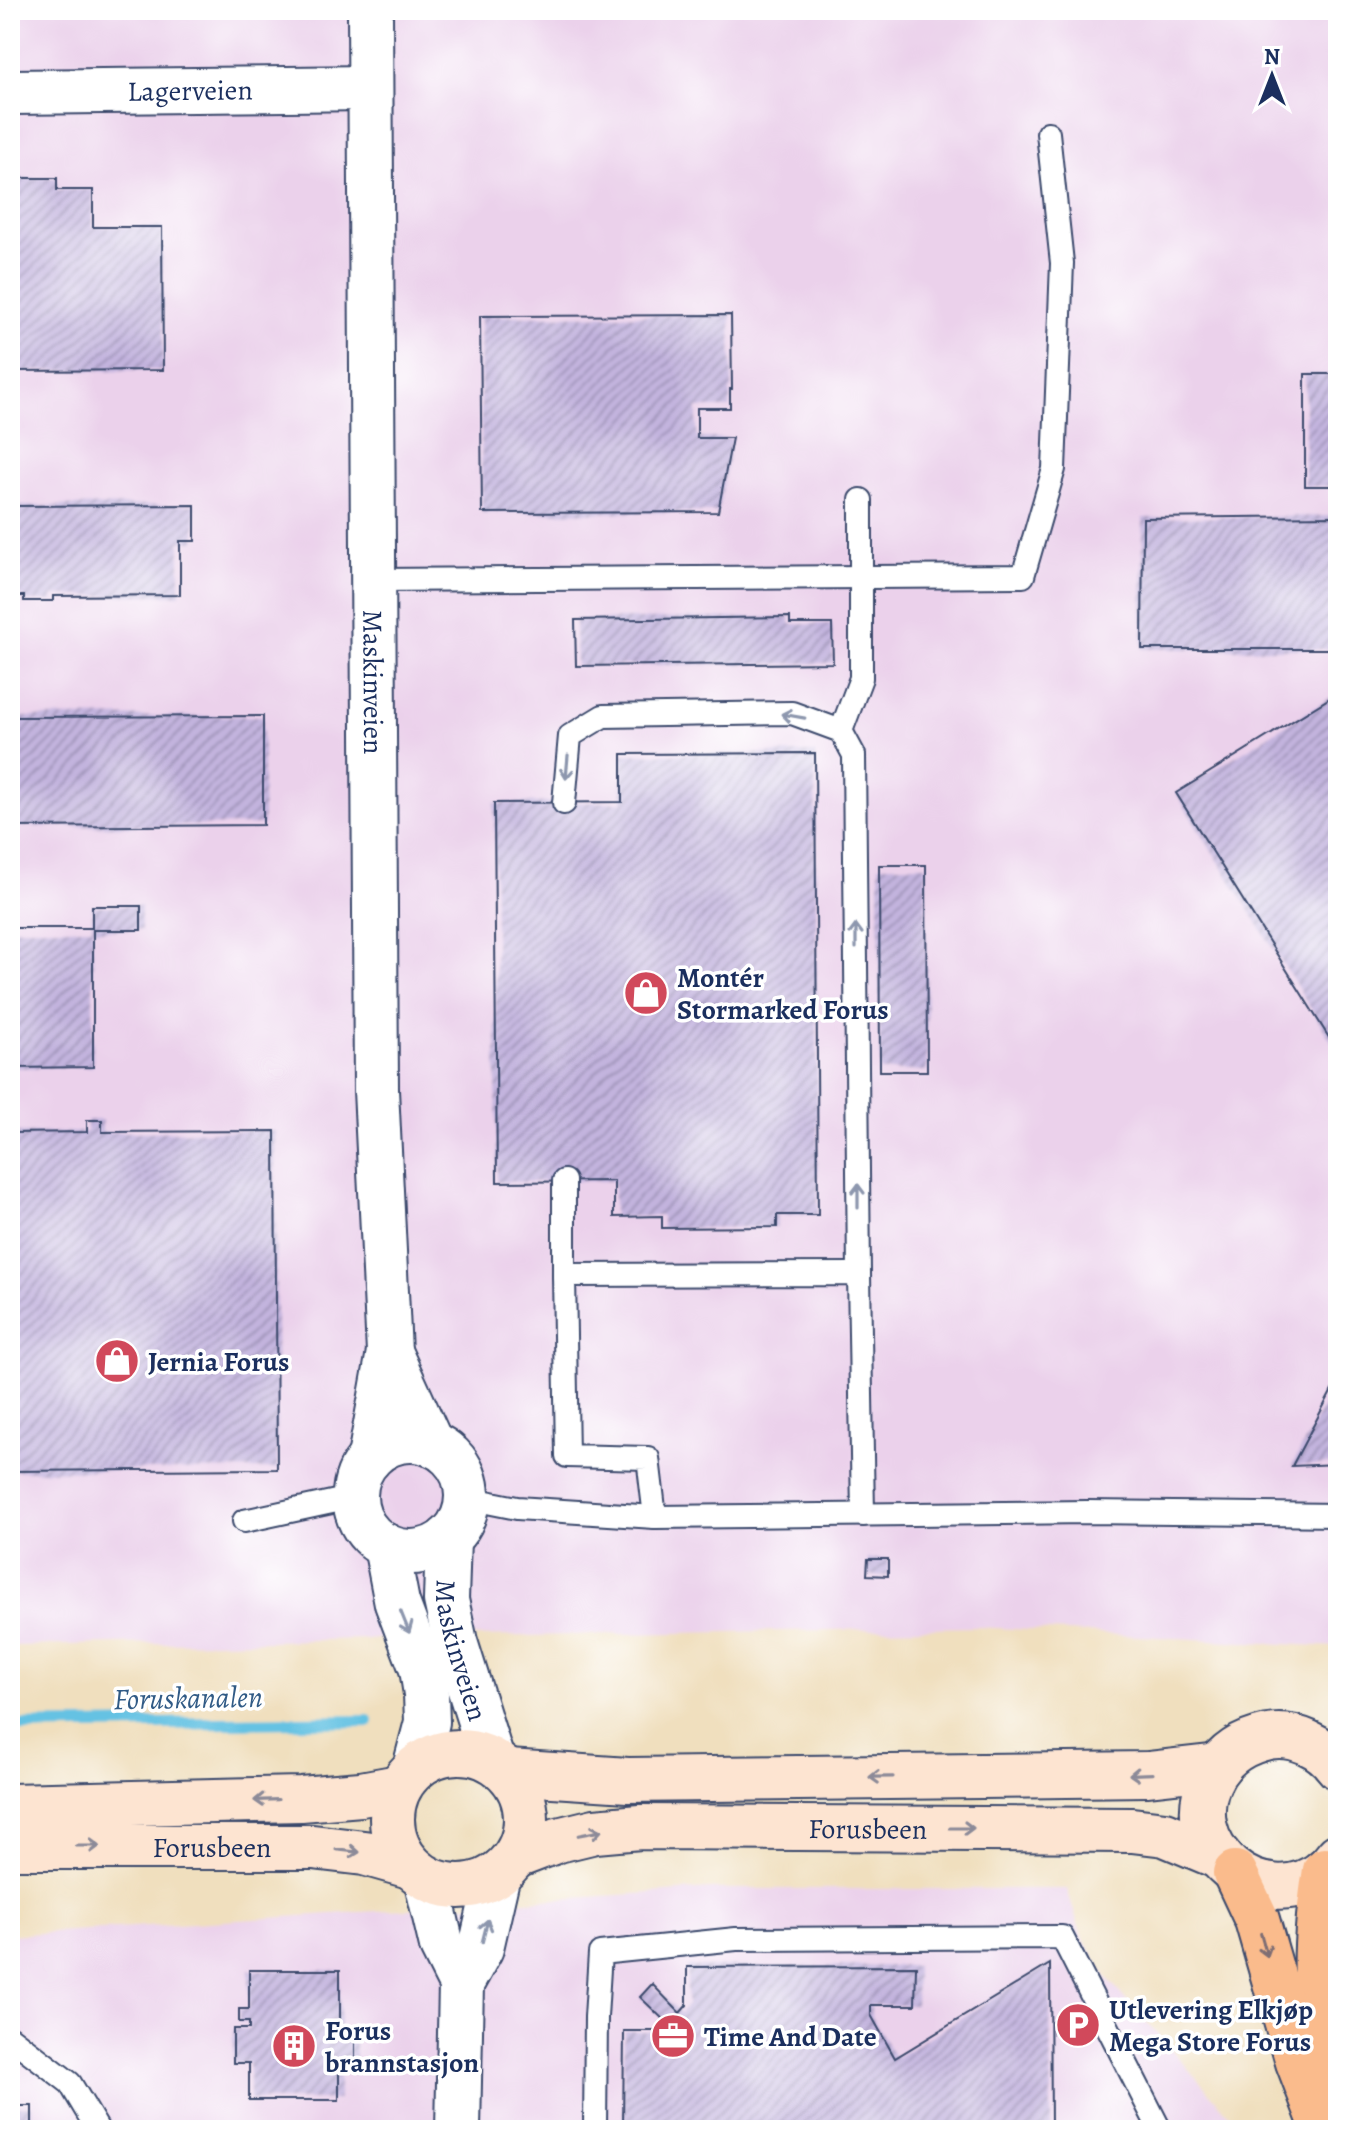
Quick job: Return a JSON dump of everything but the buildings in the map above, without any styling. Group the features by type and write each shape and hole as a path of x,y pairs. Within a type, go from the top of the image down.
{"highway":[{"path":"1332,1863 1317,1922 1317,1992 1325,2039 1338,2081"},
{"path":"1228,1865 1257,1920 1298,2062 1324,2130"}],"main road":[{"path":"1228,1865 1209,1842 1203,1802 1208,1783 1233,1751 1252,1741 1274,1736 1296,1738 1316,1747 1336,1763"},
{"path":"452,1752 473,1753 500,1766 518,1787 525,1804 527,1821 524,1839 507,1865 481,1883 463,1887 444,1885 418,1872 398,1849 392,1829 392,1808 407,1777 432,1756 452,1752"},
{"name":"Forusbeen","path":"500,1766 628,1780 675,1780 1148,1774 1219,1766"},
{"name":"Forusbeen","path":"10,1806 301,1799 361,1794 407,1777"},
{"name":"Forusbeen","path":"507,1865 558,1840 595,1831 656,1827 1132,1830 1165,1834 1228,1865 1257,1884 1281,1886 1304,1882 1332,1863"},
{"name":"Forusbeen","path":"10,1847 313,1847 364,1853 418,1872"}],"street":[{"name":"Maskinveien","path":"362,1477 389,1352 376,1090 370,10"},
{"name":"Lagerveien","path":"10,92 370,88"},
{"name":"Maskinveien","path":"389,1352 431,1444"},
{"path":"415,1440 431,1444 446,1453 465,1481 467,1498 464,1513 448,1538 434,1547 401,1551 386,1546 373,1538 357,1512 362,1477 383,1447 398,1441 415,1440"},
{"name":"Maskinveien","path":"448,1538 446,1600 455,1642 500,1766"},
{"name":"Maskinveien","path":"386,1546 397,1603 422,1669 426,1694 427,1722 407,1777"},
{"path":"461,1984 481,1948 507,1865"},
{"path":"418,1872 442,1946 461,1984 458,2130"}],"lane":[{"path":"373,580 1023,576 1054,469 1062,263 1048,133"},
{"path":"841,731 861,678 861,500"},
{"path":"564,803 570,736 603,716 792,713 841,731 854,755 863,1515"},
{"path":"564,1181 567,1456 648,1458 655,1517"},
{"path":"564,1275 859,1274"},
{"path":"244,1521 362,1477"},
{"path":"467,1498 517,1508 655,1517 1087,1512 1338,1515"},
{"path":"595,2130 600,1953 736,1939 1062,1937 1160,2130"},
{"path":"10,2037 70,2083 98,2130"}],"shaded area":[{"path":"10,10 1338,10 1338,1647 977,1627 10,1646"},
{"path":"712,1889 1067,1889 1082,1937 1108,1979 1243,2130 10,2130 10,1935"}],"waterway":[{"name":"Foruskanalen","path":"10,1726 368,1721"}],"place":[{"name":"Montér Stormarked Forus","path":"646,993"},
{"name":"Jernia Forus","path":"117,1361"},
{"name":"Utlevering Elkjøp Mega Store Forus","path":"1078,2025"},
{"name":"Time And Date","path":"673,2036"},
{"name":"Forus brannstasjon","path":"294,2046"}]}
